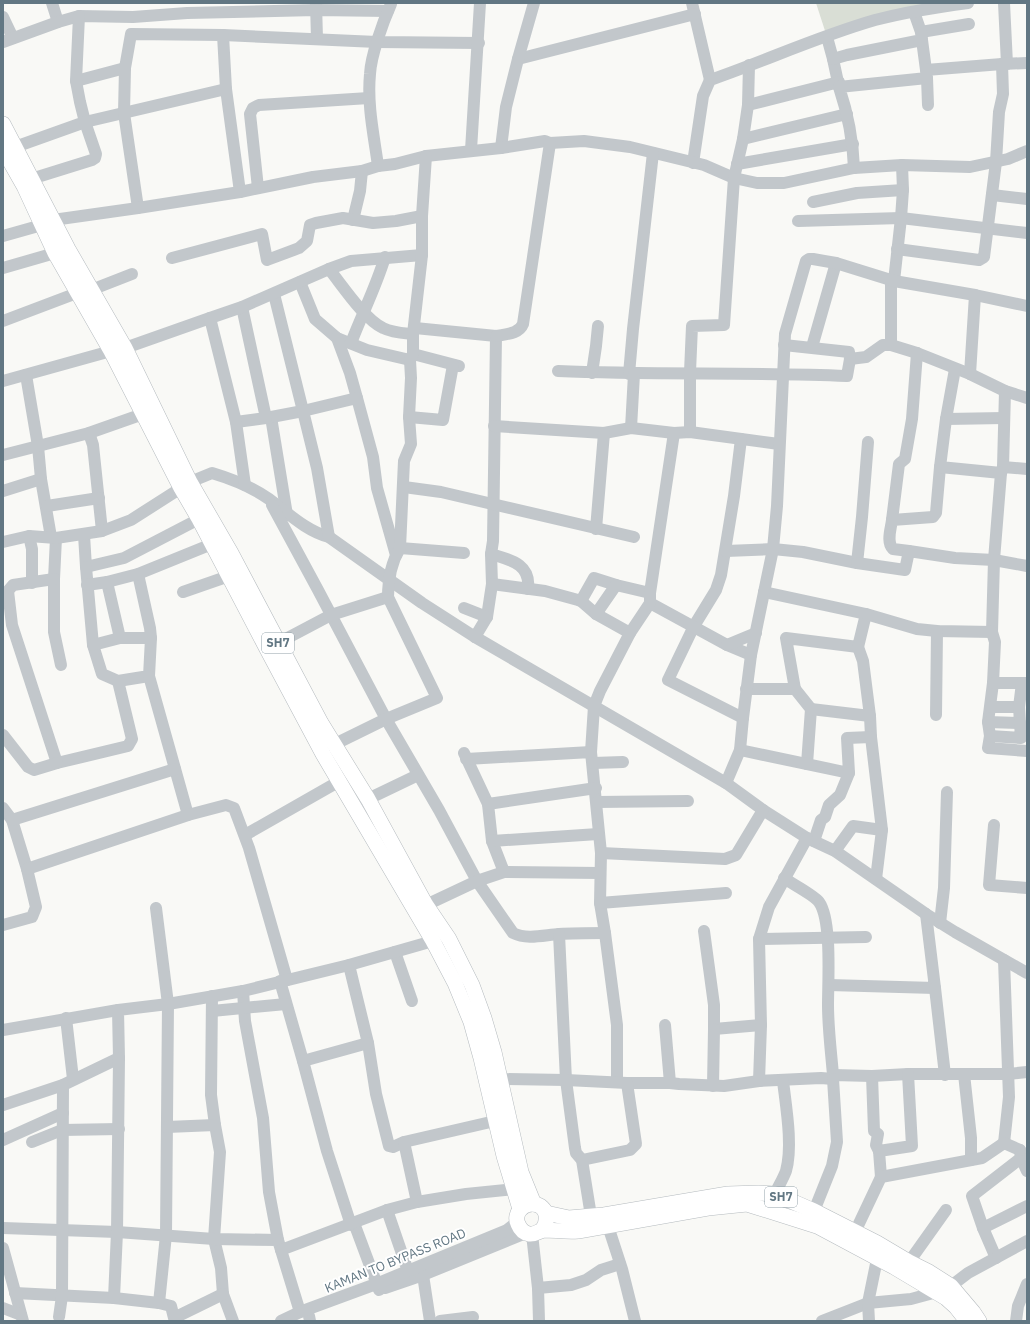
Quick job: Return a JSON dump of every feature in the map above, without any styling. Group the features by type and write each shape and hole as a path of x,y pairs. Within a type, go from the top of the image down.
{"main road":[{"name":"SH7","path":"3,124 9,148 7,165 24,186 48,222 55,253 84,292"},
{"name":"SH7","path":"9,148 31,179 48,222 84,292 118,349 186,485 199,519 228,576 338,782 354,806 433,942 455,983 470,1022 487,1082 495,1121 515,1189 528,1222"},
{"name":"SH7","path":"118,349 144,414 186,485 231,553 333,745 368,799 426,905 449,939 472,985 484,1018 501,1079 521,1172 528,1222"},
{"name":"SH7","path":"528,1222 547,1222 546,1213 569,1218 591,1216 728,1194 775,1194 814,1211 877,1243 908,1262 929,1272 951,1286 980,1321"},
{"name":"SH7","path":"528,1222 567,1232 708,1208 747,1204 817,1226 938,1292 956,1307 967,1321"}],"street":[{"path":"52,3 58,22"},
{"path":"471,150 480,3"},
{"path":"502,148 506,107 534,3"},
{"path":"710,80 876,20 933,7 968,3"},
{"path":"897,249 979,260 984,256 996,162 999,112 1003,94 1004,3"},
{"path":"316,7 316,39"},
{"path":"3,17 8,40 79,16 133,17 316,7 390,7 377,42 370,73 369,98 378,166"},
{"path":"518,59 693,9 710,80 703,96 693,163"},
{"path":"914,12 921,36 928,105"},
{"path":"31,179 95,158 96,154 85,122 76,81 79,16"},
{"path":"133,17 125,68 124,113 138,208"},
{"path":"833,59 847,54 969,24"},
{"path":"131,34 223,35 377,42 478,43"},
{"path":"223,35 226,89 240,192"},
{"path":"827,37 847,114 853,144 854,168"},
{"path":"748,105 839,85 1004,64 1027,63"},
{"path":"690,432 692,326 724,325 734,178 743,139 748,105 749,65"},
{"path":"76,81 125,68"},
{"path":"9,148 85,122 226,89"},
{"path":"258,188 250,114 253,108 258,105 369,98"},
{"path":"743,139 847,114"},
{"path":"3,236 48,222 240,192 313,177 362,171 378,166 395,164 426,156 471,150 502,148 545,141 550,143 584,140 630,147 704,165 734,178 758,183 784,183 854,168 902,165 970,167 1008,159 1027,151"},
{"path":"329,269 363,311 376,324 396,333 414,331 496,336 521,329 524,324 550,143"},
{"path":"737,164 853,144"},
{"path":"631,428 634,321 653,153"},
{"path":"333,745 386,719 436,698 388,597 388,578 398,551 404,487 404,461 411,444 409,417 412,357 422,255 422,216 426,156"},
{"path":"891,345 892,280 901,218 903,190 902,165"},
{"path":"353,220 360,191 362,171"},
{"path":"813,202 857,193 903,190"},
{"path":"992,195 1027,199"},
{"path":"172,258 262,234 267,260 300,248 307,241 310,225 316,223 344,218 373,223 396,221 422,216"},
{"path":"798,221 901,218 988,227 1027,233"},
{"path":"3,268 55,253"},
{"path":"3,381 118,349 242,308 329,269 351,261 422,255"},
{"path":"351,343 363,311 378,280 385,258"},
{"path":"726,783 740,750 746,689 773,549 777,506 785,334 806,262 809,259 813,259 836,263 892,280 1027,306"},
{"path":"812,347 836,263"},
{"path":"3,321 132,274"},
{"path":"300,282 315,320 337,338 367,350 456,366 443,420 409,417"},
{"path":"274,294 317,468 329,537"},
{"path":"970,374 975,295"},
{"path":"242,308 269,418 287,515"},
{"path":"210,318 236,422 245,485"},
{"path":"592,372 598,326"},
{"path":"475,637 487,617 492,584 491,554 493,541 492,505 496,336"},
{"path":"337,338 350,373 373,457 377,488 398,551"},
{"path":"558,372 632,374 690,372 782,373 847,376 850,359 849,352 784,345"},
{"path":"850,359 866,357 883,345 891,345 917,353 970,374 1005,391 1027,398"},
{"path":"917,353 912,419 905,459 900,464 889,543 892,549 955,558 994,560 1027,566"},
{"path":"892,520 933,517 936,513 946,419 955,369"},
{"path":"26,375 38,446 41,479 54,537 54,632 61,665"},
{"path":"1005,391 1002,470 994,560 992,632 995,642 994,683 988,722 990,736 988,748 1027,750"},
{"path":"236,422 269,418 357,398"},
{"path":"3,455 89,433 144,414"},
{"path":"946,419 1004,418"},
{"path":"494,426 604,433 631,428 674,433 690,432 779,444"},
{"path":"89,433 93,445 102,531"},
{"path":"596,529 604,433"},
{"path":"582,1160 630,1150 636,1144 616,1049 618,1038 600,903 601,853 598,834 596,788 592,757 594,706 600,691 630,633 650,598 674,433"},
{"path":"741,439 726,551 721,575 716,590 694,626 668,680 743,718"},
{"path":"857,563 868,442"},
{"path":"940,467 1002,470 1027,469"},
{"path":"3,542 29,536 54,537 84,535 102,531 131,520 186,485 212,474 245,485 268,498 287,515 321,535 329,537 422,603 475,637 726,783 810,840 835,851 926,914 1027,973"},
{"path":"3,491 41,479"},
{"path":"404,487 441,492 634,537"},
{"path":"47,506 99,498"},
{"path":"268,498 386,719 439,810 477,881 513,933 519,936 527,937 559,934 605,933"},
{"path":"86,567 124,558 199,519"},
{"path":"84,535 93,645 102,674 118,681 149,676"},
{"path":"29,536 32,548 32,583"},
{"path":"87,585 107,582 138,574 212,544"},
{"path":"726,551 773,549 803,552 857,563 905,570 909,551"},
{"path":"398,551 464,553"},
{"path":"491,554 509,559 524,568 529,581 528,589"},
{"path":"138,574 150,628 149,676 188,815"},
{"path":"183,592 228,576"},
{"path":"581,601 594,578 650,598 727,645 752,655"},
{"path":"54,579 13,585 9,588 8,627 57,763"},
{"path":"107,582 120,638"},
{"path":"492,584 546,591 581,601 596,614 630,633"},
{"path":"596,614 616,585"},
{"path":"764,592 866,614 917,629 992,632"},
{"path":"278,643 331,615 388,597"},
{"path":"464,608 487,617"},
{"path":"866,614 858,647 863,661 882,830 876,879"},
{"path":"936,715 937,631"},
{"path":"727,645 756,633"},
{"path":"93,645 120,638 150,638"},
{"path":"807,764 811,709 795,689 786,638 858,647"},
{"path":"3,735 28,766 34,770 128,746 132,739 118,681"},
{"path":"990,736 1021,738 1019,707 1025,683 994,683"},
{"path":"746,689 795,689"},
{"path":"991,707 1019,707"},
{"path":"811,709 870,716"},
{"path":"988,722 1020,723"},
{"path":"759,1081 761,1025 759,939 769,907 784,878 810,840 821,820 825,818 829,805 840,795 848,773 847,738 871,737"},
{"path":"740,750 848,773"},
{"path":"504,872 492,841 488,804 465,756 592,757 624,762"},
{"path":"10,827 175,769"},
{"path":"368,799 418,775"},
{"path":"247,842 338,782"},
{"path":"488,804 596,788"},
{"path":"940,922 944,888 946,792"},
{"path":"597,802 688,801"},
{"path":"27,869 188,815 226,805 234,808 247,842 283,980 286,1004 303,1061 326,1151 352,1224 377,1287"},
{"path":"3,808 27,869 36,907 32,917 3,925"},
{"path":"601,853 725,859 736,855 764,810"},
{"path":"994,825 989,885 1027,888"},
{"path":"835,851 853,826 882,830"},
{"path":"492,841 598,834"},
{"path":"426,905 477,881 504,872 600,873"},
{"path":"784,878 818,901 823,908 826,920 829,985 828,1004 837,1142 832,1166 814,1211"},
{"path":"600,903 726,893"},
{"path":"156,908 168,1004 166,1234 159,1303"},
{"path":"926,914 945,1075"},
{"path":"704,931 714,1005 713,1086"},
{"path":"559,934 566,1080 576,1153 582,1160 591,1216"},
{"path":"759,939 866,937"},
{"path":"3,1030 66,1018 168,1004 243,991 349,965 433,942"},
{"path":"395,952 412,1001"},
{"path":"1004,960 1008,1074 1008,1097 1004,1144"},
{"path":"349,965 368,1043 376,1094 389,1146 393,1147 404,1142 495,1121"},
{"path":"829,985 935,988"},
{"path":"243,991 244,1009 263,1118 269,1192 280,1245 304,1317"},
{"path":"212,996 211,1095 220,1152 214,1239 221,1268 223,1294 233,1321"},
{"path":"212,1011 286,1004"},
{"path":"114,1298 119,1129 118,1010"},
{"path":"59,1317 62,1296 63,1229 62,1113 68,1082 66,1018"},
{"path":"665,1025 670,1083"},
{"path":"714,1029 761,1025"},
{"path":"303,1061 368,1043"},
{"path":"3,1105 68,1082 119,1058"},
{"path":"501,1079 670,1083 724,1086 759,1081 783,1081 833,1077 908,1074 1008,1074 1027,1072"},
{"path":"879,1151 912,1146 908,1074"},
{"path":"964,1074 971,1138 971,1160"},
{"path":"855,1232 882,1177 879,1151 876,1145 878,1134 874,1132 872,1076"},
{"path":"775,1194 786,1172 788,1152 783,1081"},
{"path":"3,1140 62,1113"},
{"path":"167,1127 215,1125"},
{"path":"32,1142 62,1130 119,1129"},
{"path":"404,1142 417,1202"},
{"path":"882,1177 982,1158 1004,1144"},
{"path":"1004,1144 1023,1153"},
{"path":"1023,1153 1027,1171"},
{"path":"996,1258 983,1228 972,1196 1023,1153"},
{"path":"3,1228 63,1229 166,1234 280,1245 352,1224 387,1210 417,1202 466,1194 515,1189"},
{"path":"983,1228 1027,1206"},
{"path":"387,1210 409,1275"},
{"path":"908,1262 946,1210"},
{"path":"528,1222 538,1288 539,1321"},
{"name":"KAMAN TO BYPASS ROAD","path":"409,1275 423,1274 528,1222"},
{"name":"KAMAN TO BYPASS ROAD","path":"281,1321 304,1317 409,1275 507,1230 528,1222"},
{"path":"608,1226 635,1321"},
{"path":"951,1286 968,1273 1027,1241"},
{"path":"3,1248 22,1318"},
{"path":"869,1321 868,1303 877,1259"},
{"path":"538,1288 571,1285 586,1280 601,1270 620,1264"},
{"path":"423,1274 430,1321"},
{"path":"1016,1321 1018,1306 1027,1284"},
{"path":"822,1321 868,1303 911,1299 938,1292"},
{"path":"15,1293 114,1298 159,1303 171,1306 174,1318 223,1294"},
{"path":"3,1308 22,1318"},
{"path":"440,1321 473,1317"}],"shaded area":[{"path":"816,3 932,3 827,37"}]}
